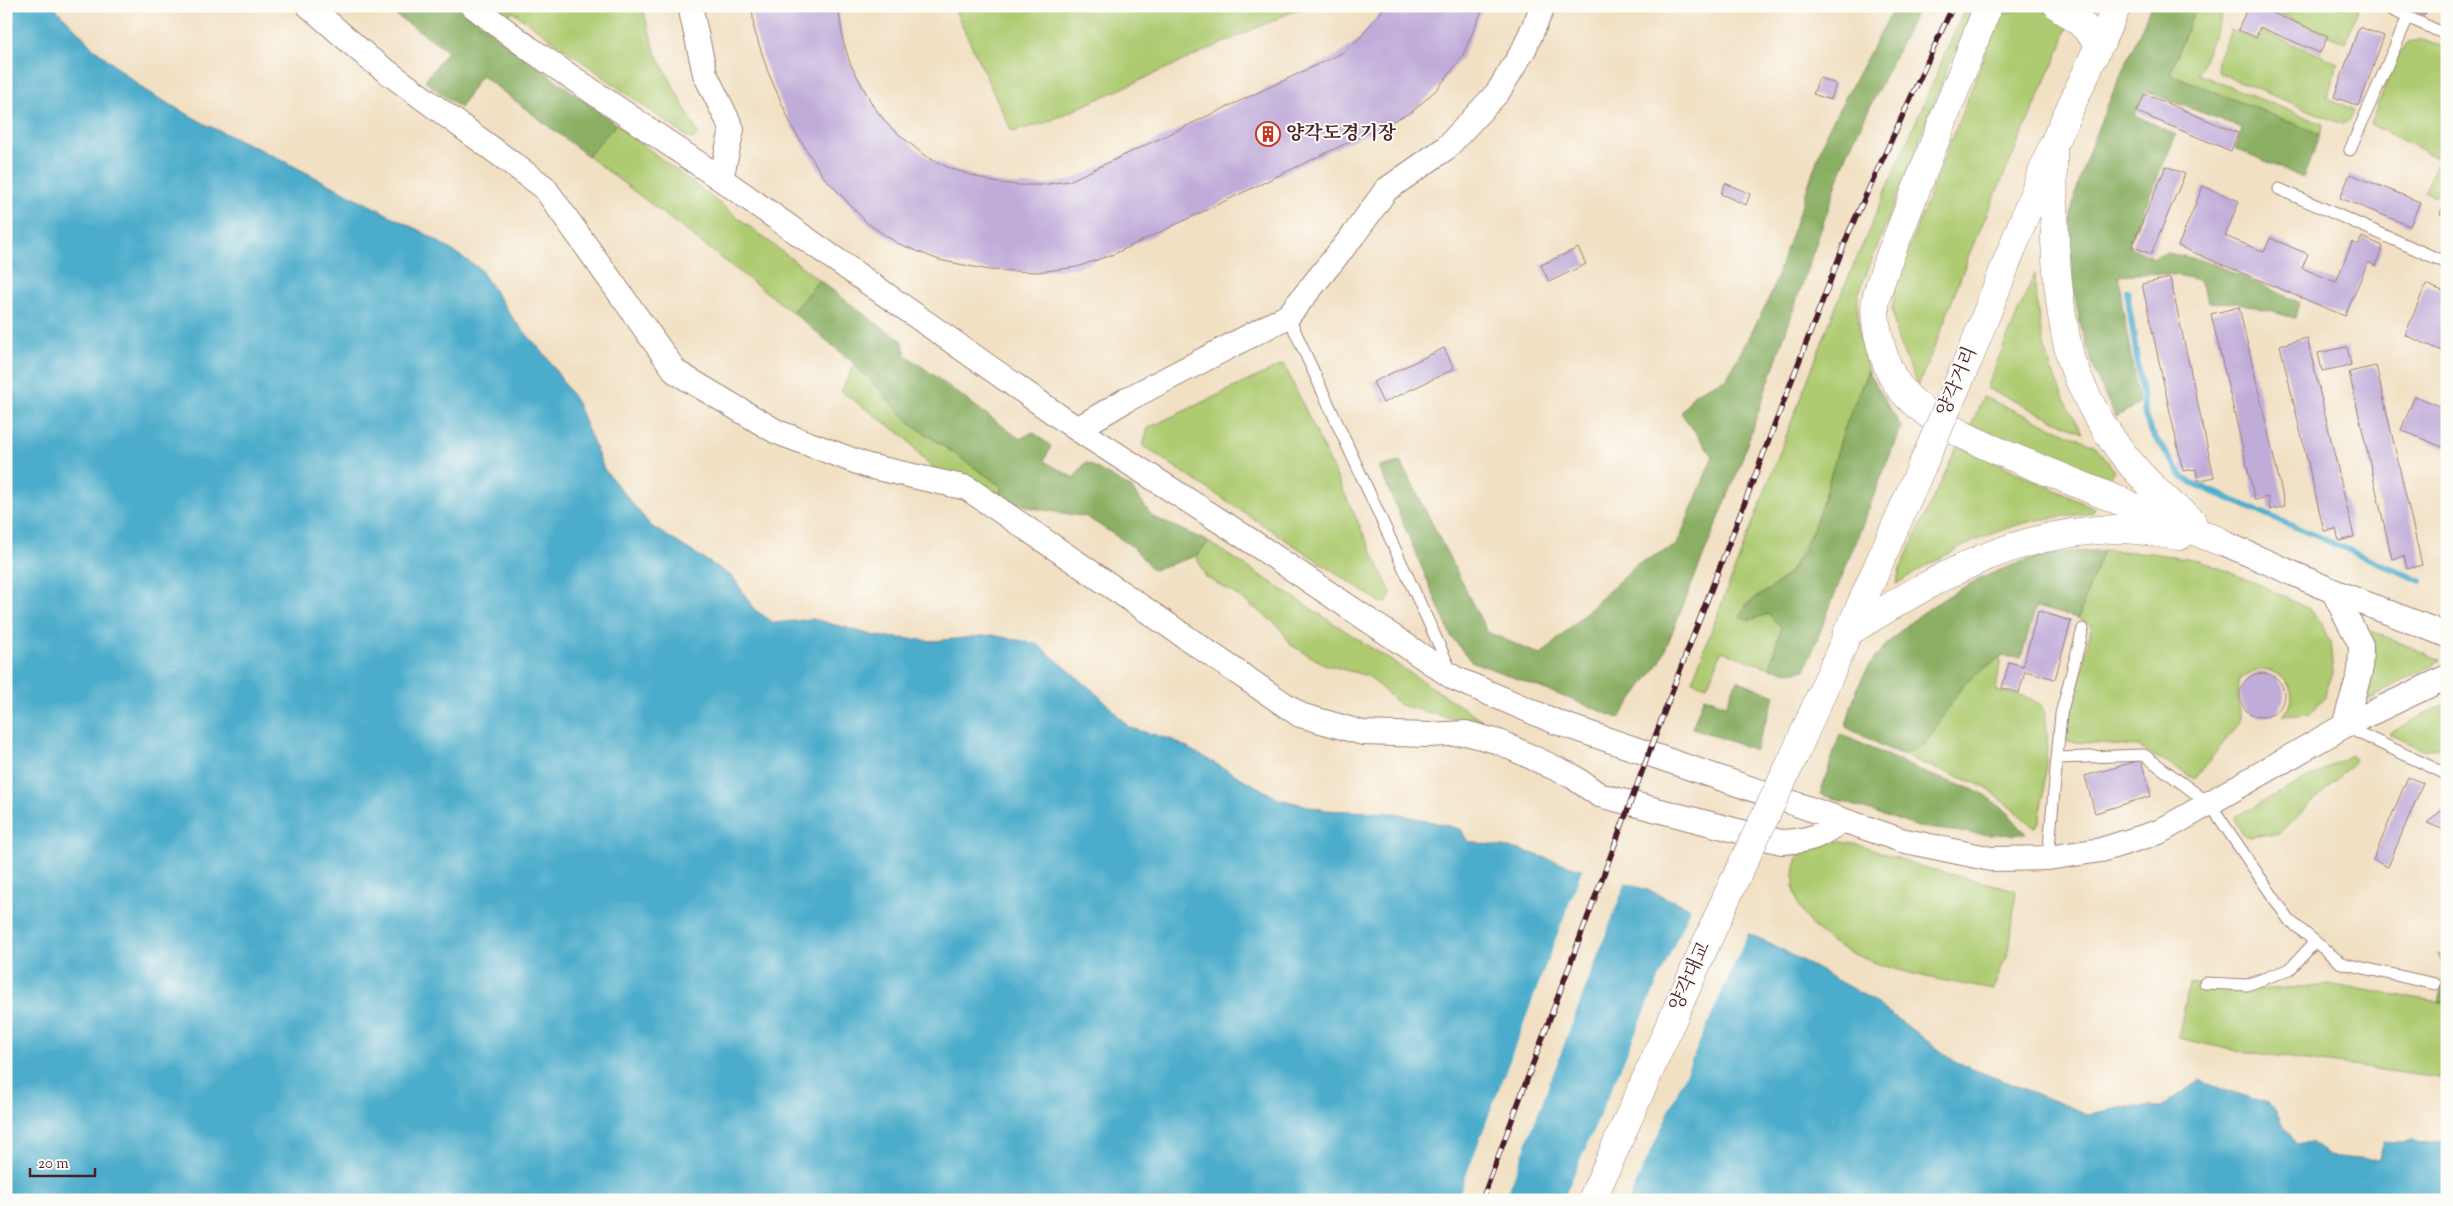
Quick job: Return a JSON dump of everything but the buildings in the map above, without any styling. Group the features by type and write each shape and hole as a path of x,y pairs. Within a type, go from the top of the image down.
{"main road":[{"path":"1988,6 1886,266 1876,300 1877,331 1887,363 1898,385 1920,410 1952,428 2015,458 2219,541"},
{"path":"2058,6 2075,18 2100,43"},
{"name":"양각거리","path":"1794,756 1969,358 2053,145 2117,6"},
{"path":"2053,145 2055,245 2061,308 2070,358 2092,409 2128,462 2166,501 2219,541"},
{"path":"1847,634 1906,597 1985,555 2035,539 2076,531 2118,529 2219,541"},
{"name":"양각대교","path":"1592,1200 1729,892 1794,756"}],"street":[{"path":"309,6 370,59 544,187 676,372 777,432 868,466 968,488 1300,715 1363,733 1428,735 1466,733 1491,740 1572,776 1599,795 1781,842 1802,841 1822,835 1842,820"},
{"path":"473,6 530,49 721,179 1077,430 1248,539 1454,678 1556,722 1842,820 1901,840 1991,859 2048,858 2101,850 2159,832 2344,726 2447,677"},
{"path":"690,6 705,74 732,129 721,179"},
{"path":"1077,430 1126,400 1288,316 1355,233 1386,190 1446,148 1498,92 1524,50 1543,6"},
{"path":"2219,541 2333,591 2444,627"},
{"path":"2333,591 2360,645 2360,672 2344,726"}],"lane":[{"path":"2384,6 2447,35"},
{"path":"2350,150 2408,17"},
{"path":"2278,189 2447,263"},
{"path":"1288,316 1454,678"},
{"path":"2048,858 2061,714 2084,629"},
{"path":"2344,726 2444,773"},
{"path":"2058,758 2144,754 2210,804 2289,920 2341,963 2435,984"},
{"path":"2205,983 2247,985 2290,970 2315,942"}],"green space":[{"path":"382,6 455,6 616,124 588,156 481,75 460,108 425,81 448,50"},
{"path":"420,6 642,6 655,51 698,134 695,138 690,139 512,11 484,54"},
{"path":"953,6 1305,6 1045,123 1012,132"},
{"path":"1895,6 1919,6 1847,154 1736,476 1660,662 1619,718 1471,661 1452,638 1379,467 1401,462 1487,632 1541,655 1637,564 1677,545 1713,456 1681,413 1695,393 1727,378 1770,297 1827,131"},
{"path":"1966,6 1975,6 1962,32 1858,295 1860,334 1868,371 1843,433 1817,521 1790,572 1768,591 1745,605 1750,620 1768,614 1781,627 1770,668 1722,651 1707,686 1692,681 1836,306"},
{"path":"2151,6 2196,6 2170,74 2320,134 2303,178 2235,148 2242,128 2145,91 2135,115 2176,135 2128,246 2154,258 2167,253 2207,261 2299,302 2295,318 2236,302 2209,303 2198,280 2188,277 2159,274 2119,275 2139,404 2116,417 2096,375 2082,330 2073,284 2071,215 2087,156"},
{"path":"2196,6 2226,6 2198,74 2323,124 2320,134 2170,74"},
{"path":"2263,6 2359,6 2345,43"},
{"path":"2027,7 2055,14 2067,28 2062,44 1970,252 1918,386 1897,338 1892,308 1896,281 1997,23 2002,14"},
{"path":"2231,30 2258,41 2262,31 2338,63 2327,98 2354,110 2350,120 2342,124 2219,73 2219,57"},
{"path":"2423,39 2447,48 2447,175 2435,196 2424,191 2439,159 2370,124 2398,56 2408,42"},
{"path":"616,124 819,280 792,312 588,156"},
{"path":"2035,273 2038,316 2052,372 2083,433 1986,388"},
{"path":"819,280 874,322 902,340 906,355 1020,439 1033,432 1051,446 1044,461 1074,478 1086,462 1131,488 1153,517 1209,542 1196,556 1153,570 1133,547 1087,517 1032,508 1019,503 1011,509 999,504 1001,486 909,422 855,364 792,312"},
{"path":"855,364 909,422 1001,486 999,504 928,464 905,437 841,391"},
{"path":"1284,364 1391,593 1387,603 1380,602 1143,446 1148,428"},
{"path":"1868,371 1901,427 1805,670 1788,672 1770,668 1781,627 1768,614 1750,620 1739,616 1750,603 1785,578 1800,557 1815,524 1845,428"},
{"path":"1983,397 2094,445 2115,471 2107,480 2101,480 1971,426"},
{"path":"1958,445 2094,508 2093,512 2032,521 1990,534 1958,549 1896,584 1900,569"},
{"path":"1209,542 1482,720 1477,725 1400,705 1368,676 1324,664 1291,645 1278,625 1238,596 1206,577 1196,556"},
{"path":"2103,550 2151,553 2200,560 2260,585 2309,609 2321,623 2330,642 2333,673 2323,699 2310,714 2282,716 2290,707 2292,697 2291,691 2284,680 2274,672 2267,670 2253,672 2239,679 2240,722 2195,779 2139,747 2065,741 2092,625 2078,618"},
{"path":"2103,550 2078,618 2036,607 2021,658 2001,656 1963,685 1925,744 1906,753 1896,753 1846,727 1849,713 1865,673 1879,652 1920,615 1945,598 1996,571 2046,555"},
{"path":"2372,631 2441,660 2368,700 2375,651"},
{"path":"2001,656 1996,691 2022,696 2034,701 2043,709 2046,718 2047,746 2040,821 2035,828 1986,787 1896,753 1910,750 1922,744 1937,726 1955,694 1977,673"},
{"path":"1737,680 1775,696 1755,750 1692,728 1704,697 1726,705"},
{"path":"2447,702 2447,750 2439,747 2423,750 2389,734"},
{"path":"1840,734 1928,774 1980,792 2005,810 2026,834 1989,835 1918,827 1820,794"},
{"path":"2351,755 2355,759 2351,766 2280,833 2250,837 2243,834 2235,820 2236,816"},
{"path":"1829,840 1861,845 1922,867 2016,890 2010,946 1993,990 1936,979 1869,961 1839,947 1815,929 1799,906 1794,877 1795,868 1800,855 1804,851 1809,847"},
{"path":"2437,953 2447,956 2447,1003 2438,1001 2446,972"},
{"path":"2189,984 2253,990 2333,985 2447,1003 2447,1079 2233,1050 2178,1038"}],"water":[{"path":"6,6 53,6 94,48 146,91 207,125 274,156 428,235 479,268 514,320 546,356 577,403 604,469 651,526 733,577 754,609 774,623 813,619 876,636 934,641 992,635 1037,644 1096,693 1130,728 1173,740 1279,799 1325,810 1395,813 1461,829 1467,841 1521,850 1653,892 1772,944 1869,998 1957,1063 2088,1114 2126,1107 2162,1107 2200,1080 2267,1104 2277,1111 2285,1128 2297,1145 2311,1142 2329,1156 2368,1160 2379,1158 2384,1141 2404,1142 2411,1139 2420,1143 2447,1141 2447,1200 6,1200"}],"pier":[{"path":"1583,867 1626,881 1505,1200 1457,1200"},
{"path":"1691,906 1749,931 1629,1200 1563,1200"}],"waterway":[{"path":"2127,291 2145,415 2150,430 2182,476 2188,481 2421,581"}],"railway":[{"path":"1482,1200 1677,678 1849,232 1953,6"}],"place":[{"name":"양각도경기장","path":"1268,134"}]}
